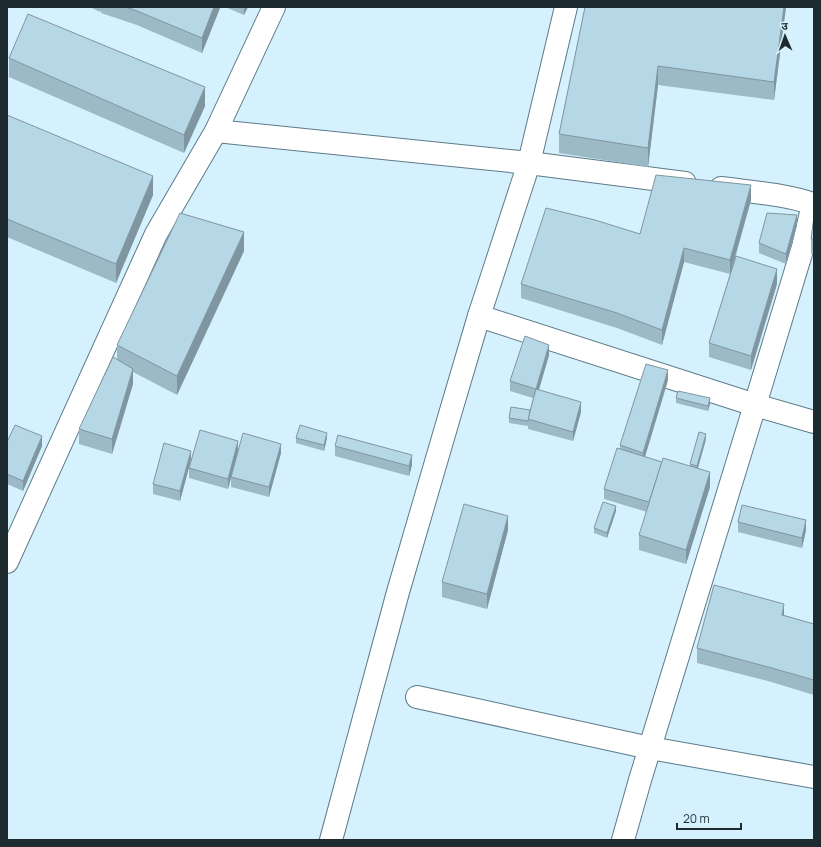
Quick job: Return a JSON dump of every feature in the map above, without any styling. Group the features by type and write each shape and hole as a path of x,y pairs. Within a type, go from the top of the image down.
{"street":[{"path":"7,562 156,234 216,131 274,7"},
{"path":"331,840 398,592 479,316 529,163 566,7"},
{"path":"216,131 529,163 803,200 814,195"},
{"path":"623,840 803,247 814,195"},
{"path":"479,316 755,405 814,422"},
{"path":"417,697 650,748 814,777"}],"building":[{"path":"126,7 214,7 202,38"},
{"path":"585,7 784,7 774,82 658,66 648,148 559,134"},
{"path":"28,14 205,87 184,135 9,58"},
{"path":"7,115 153,176 116,264 7,219"},
{"path":"656,175 751,185 730,260 684,248 662,330 617,313 521,284 546,208 595,220 640,234"},
{"path":"180,213 244,232 177,376 117,345"},
{"path":"767,213 797,215 786,254 759,243"},
{"path":"814,216 814,239 811,239"},
{"path":"736,256 777,269 751,356 709,343"},
{"path":"525,336 549,345 536,389 510,381"},
{"path":"113,357 133,369 112,439 79,429"},
{"path":"646,364 668,370 643,453 620,445"},
{"path":"536,389 581,402 573,432 528,419"},
{"path":"678,391 710,398 708,406 676,398"},
{"path":"511,407 530,410 528,421 509,418"},
{"path":"15,425 42,436 23,481 7,474 7,442"},
{"path":"300,425 327,433 324,445 296,438"},
{"path":"200,430 238,441 228,479 189,468"},
{"path":"699,432 706,434 697,466 690,464"},
{"path":"243,433 281,444 269,487 231,477"},
{"path":"338,435 412,455 409,466 335,446"},
{"path":"164,443 191,451 180,491 153,484"},
{"path":"617,448 662,462 649,502 604,489"},
{"path":"663,458 710,472 686,550 639,535"},
{"path":"603,502 616,506 607,533 594,528"},
{"path":"464,504 508,516 487,594 442,582"},
{"path":"742,505 806,520 802,538 738,522"},
{"path":"714,585 784,604 782,615 814,624 814,680 697,648"}]}
